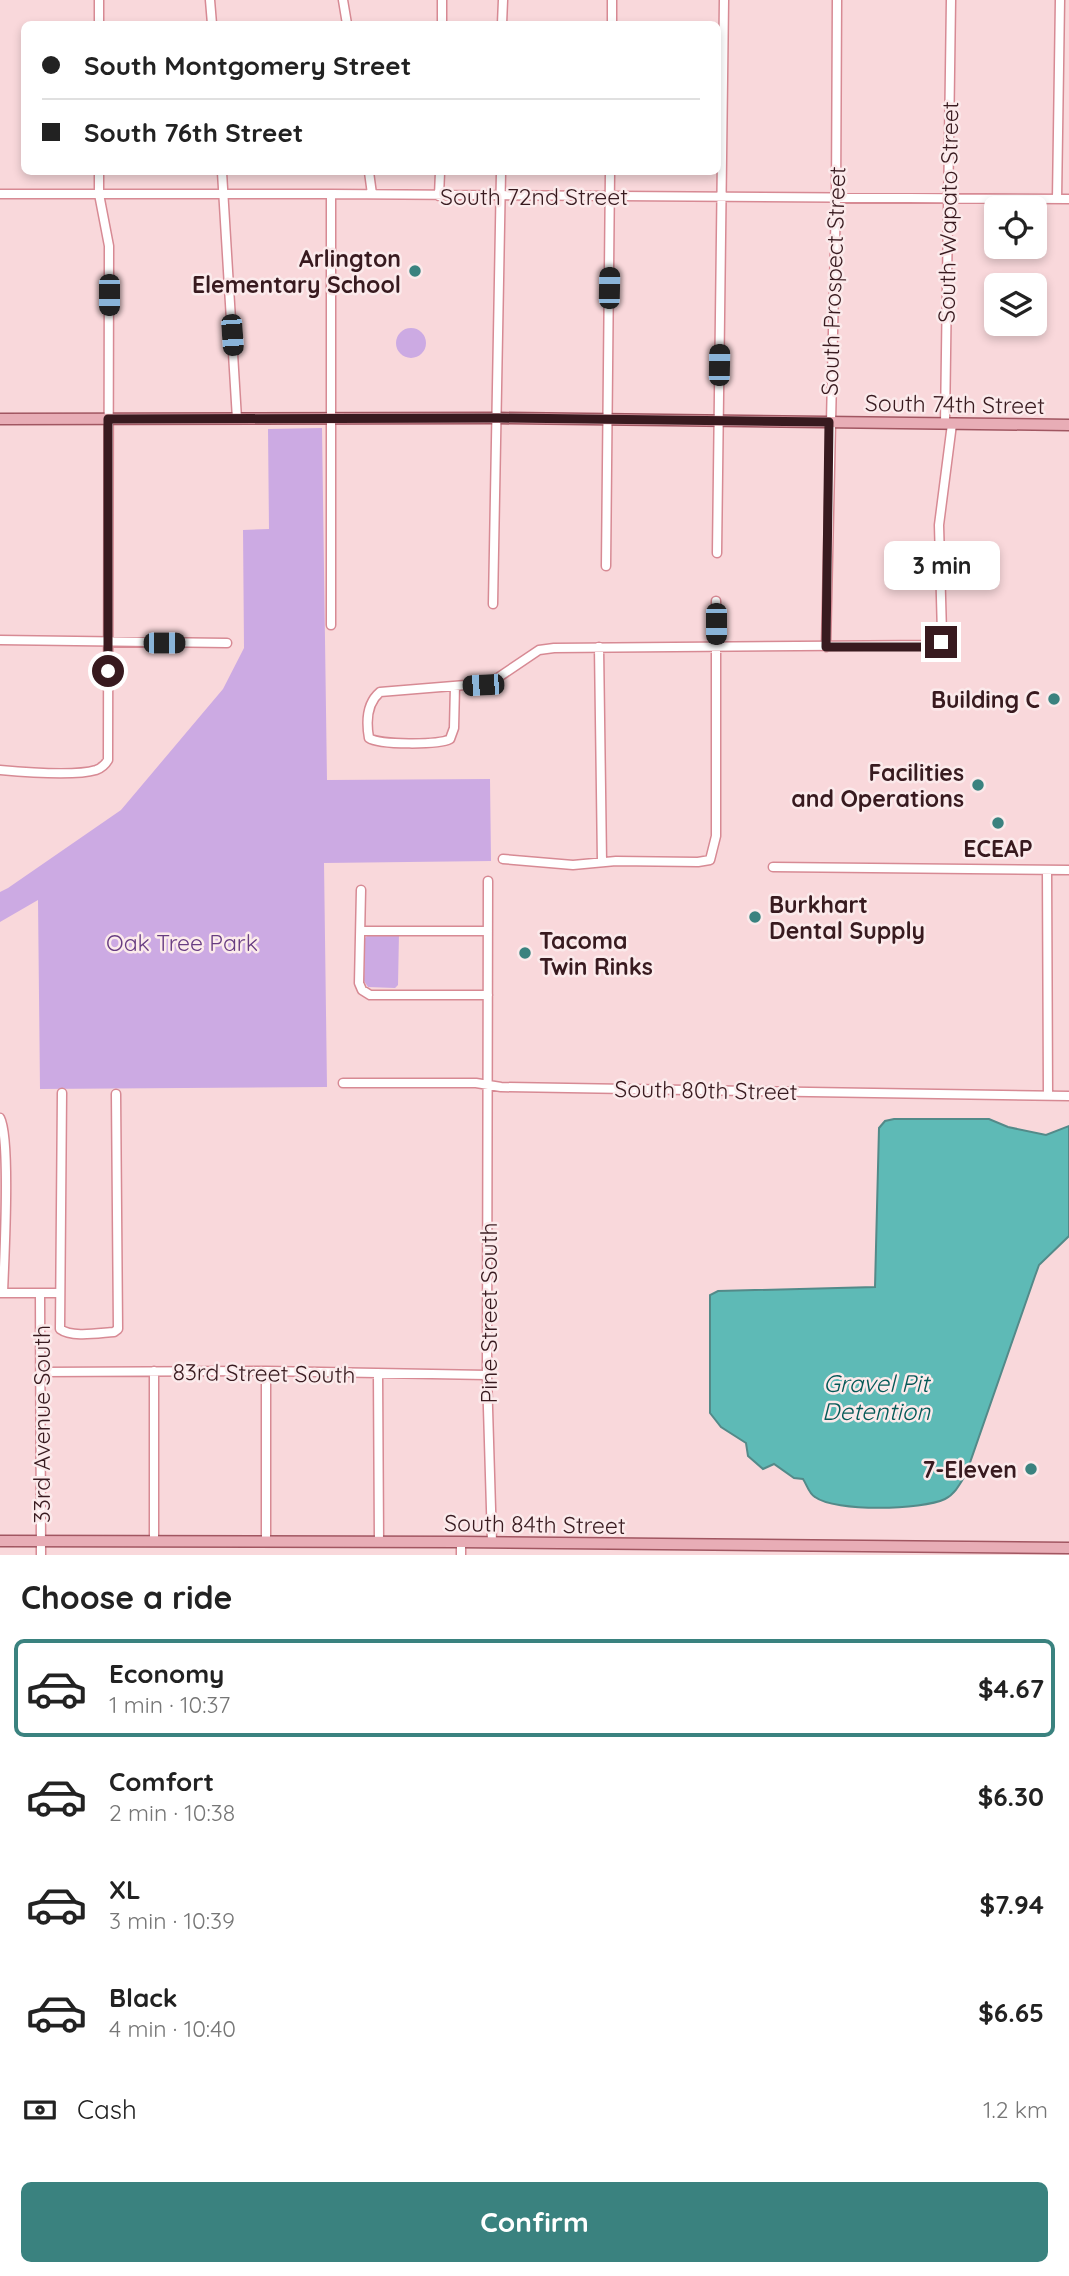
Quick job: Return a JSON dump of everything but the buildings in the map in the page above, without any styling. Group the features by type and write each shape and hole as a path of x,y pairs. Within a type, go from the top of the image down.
{"main road":[{"name":"South 74th Street","path":"0,419 498,418 1069,425"},
{"name":"South 84th Street","path":"0,1541 492,1542 1069,1548"}],"street":[{"path":"99,0 99,21"},
{"path":"210,0 212,21"},
{"path":"343,0 346,21"},
{"path":"442,0 442,21"},
{"path":"502,21 503,0"},
{"path":"612,0 612,21"},
{"path":"717,554 724,0"},
{"name":"South Prospect Street","path":"826,647 836,198 837,0"},
{"name":"South Wapato Street","path":"826,647 930,647 941,642 939,525 949,424 951,0"},
{"path":"1057,199 1060,0"},
{"path":"0,770 83,772 106,765 108,754 109,246 99,194 99,175"},
{"path":"222,175 237,419"},
{"path":"369,175 372,194"},
{"path":"439,196 440,175"},
{"path":"493,604 501,175"},
{"path":"606,566 610,175"},
{"name":"South 72nd Street","path":"0,194 1069,199"},
{"path":"331,194 331,625"},
{"path":"503,859 573,865 602,862 706,861 713,855 716,836 716,601"},
{"path":"0,640 227,643"},
{"path":"455,686 454,728 450,739 438,743 374,741 369,735 369,708 380,692 490,683 539,650 599,647 826,647"},
{"path":"599,647 602,862"},
{"path":"773,867 1069,870"},
{"path":"1047,870 1048,1095"},
{"name":"Pine Street South","path":"488,881 487,1375 492,1542"},
{"path":"361,890 359,984 362,990 370,995 488,995"},
{"path":"361,931 488,930"},
{"name":"South 80th Street","path":"343,1083 476,1083 1069,1096"},
{"name":"33rd Avenue South","path":"62,1093 60,1293 61,1329 66,1333 114,1332 118,1329 116,1094"},
{"path":"0,1119 4,1127 1,1293 60,1293"},
{"name":"33rd Avenue South","path":"40,1293 41,1555"},
{"path":"154,1371 154,1541"},
{"path":"266,1371 266,1542"},
{"name":"83rd Street South","path":"41,1372 266,1371 487,1375"},
{"path":"378,1374 379,1542"},
{"path":"461,1542 461,1555"}],"green space":[{"path":"411,328 422,332 426,343 422,354 411,358 400,354 396,343 400,332"},
{"name":"Oak Tree Park","path":"322,428 327,780 490,779 491,861 324,863 327,1087 40,1089 38,900 0,922 0,892 121,810 223,689 244,648 243,530 269,529 268,429"},
{"path":"399,933 398,985 395,988 368,987 364,981 365,938 368,935"}],"water":[{"name":"Gravel Pit Detention","path":"989,1119 1008,1127 1046,1135 1069,1126 1069,1236 1039,1265 966,1474 954,1492 934,1503 918,1505 879,1508 841,1505 815,1497 803,1479 794,1478 774,1464 763,1469 748,1456 746,1443 721,1427 710,1413 710,1295 718,1291 875,1287 879,1128 885,1121"}],"place":[{"name":"Arlington Elementary School","path":"415,271"},
{"name":"Building C","path":"1054,699"},
{"name":"Facilities and Operations","path":"978,785"},
{"name":"ECEAP","path":"998,823"},
{"name":"Burkhart Dental Supply","path":"755,917"},
{"name":"Tacoma Twin Rinks","path":"525,953"},
{"name":"7-Eleven","path":"1031,1469"}],"route":[{"path":"108,671 108,419 498,418 829,422 826,647 930,647 941,642"}]}
